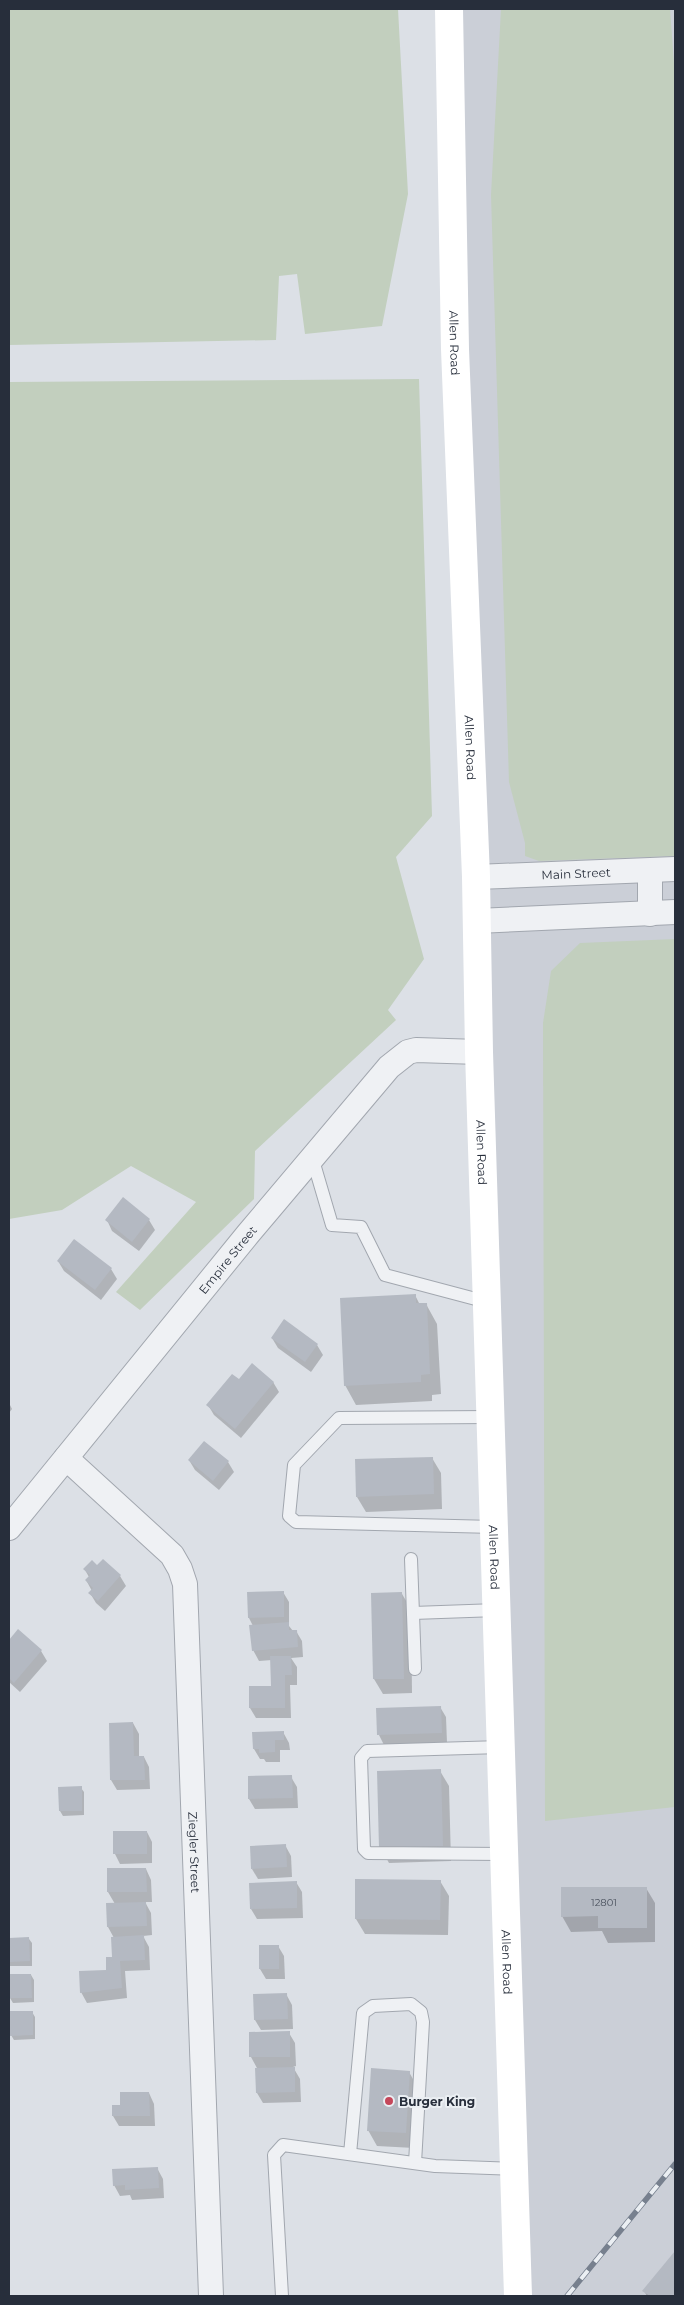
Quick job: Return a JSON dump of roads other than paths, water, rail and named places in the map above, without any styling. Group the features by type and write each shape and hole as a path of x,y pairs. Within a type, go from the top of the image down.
{"main road":[{"name":"Allen Road","path":"449,9 455,349 476,877 478,1052 518,2296"}],"street":[{"name":"Main Street","path":"476,877 675,870"},
{"path":"650,871 650,914"},
{"path":"477,921 675,912"},
{"name":"Empire Street","path":"9,1528 312,1157 399,1058 416,1050 478,1052"},
{"name":"Ziegler Street","path":"66,1458 172,1554 185,1584 211,2296"}],"lane":[{"path":"312,1157 332,1225 361,1228 385,1275 487,1302"},
{"path":"491,1417 339,1418 294,1465 289,1516 296,1522 494,1528"},
{"path":"411,1559 415,1669"},
{"path":"413,1613 497,1610"},
{"path":"501,1747 367,1752 362,1758 364,1849 368,1853 504,1854"},
{"path":"350,2154 362,2013 373,2006 412,2004 421,2012 422,2022 416,2163"},
{"path":"282,2296 274,2155 283,2146 416,2163 514,2169"}],"railway":[{"path":"567,2296 675,2164"}],"place":[{"name":"Burger King","path":"389,2101"}]}
